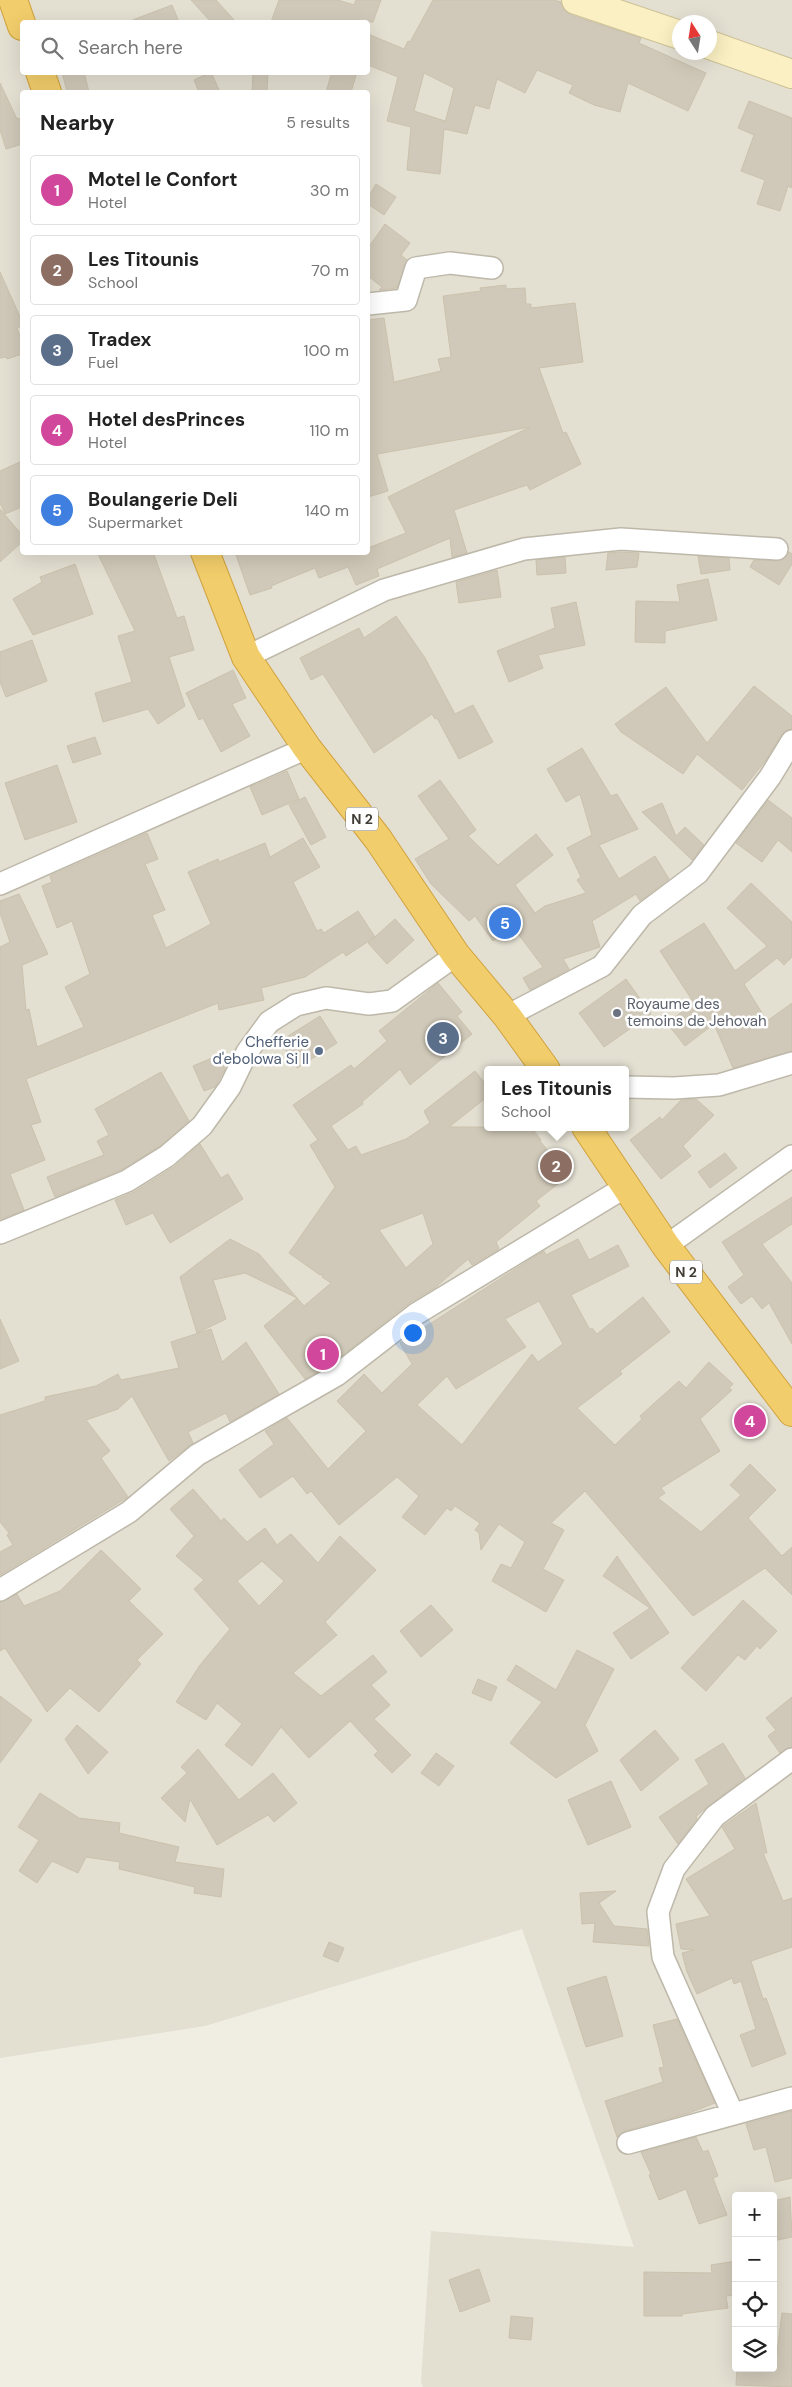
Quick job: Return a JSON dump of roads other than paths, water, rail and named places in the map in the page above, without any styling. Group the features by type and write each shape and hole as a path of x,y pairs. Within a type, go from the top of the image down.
{"highway":[{"path":"13,0 20,20"},
{"path":"41,75 46,90"},
{"name":"N 2","path":"206,555 246,657 307,748 378,839 456,955 507,1016 543,1066"},
{"name":"N 2","path":"589,1131 666,1246 792,1411"}],"main road":[{"path":"576,0 672,32"},
{"path":"717,47 792,74"}],"street":[{"path":"370,304 406,300 416,268 450,263 492,268"},
{"path":"246,657 384,590 524,549 621,539 778,549"},
{"path":"507,1016 602,966 642,915 698,873 770,777 792,741"},
{"path":"0,884 307,748"},
{"path":"0,1233 127,1181 167,1156 202,1126 230,1088 247,1052 269,1022 296,1005 326,998 369,1004 392,1001 456,955"},
{"path":"629,1087 674,1088 719,1085 792,1063"},
{"path":"666,1246 792,1156"},
{"path":"0,1590 129,1512 197,1456 337,1375 416,1314 627,1186"},
{"path":"733,2114 663,1957 658,1912 674,1869 715,1816 792,1759"},
{"path":"628,2143 792,2098"}],"place":[{"name":"Boulangerie Deli","path":"505,923"},
{"name":"Royaume des temoins de Jehovah","path":"617,1013"},
{"name":"Tradex","path":"443,1038"},
{"name":"Chefferie d'ebolowa Si II","path":"319,1051"},
{"name":"Les Titounis","path":"556,1166"},
{"name":"Motel le Confort","path":"323,1354"},
{"name":"Hotel desPrinces","path":"750,1421"}]}
